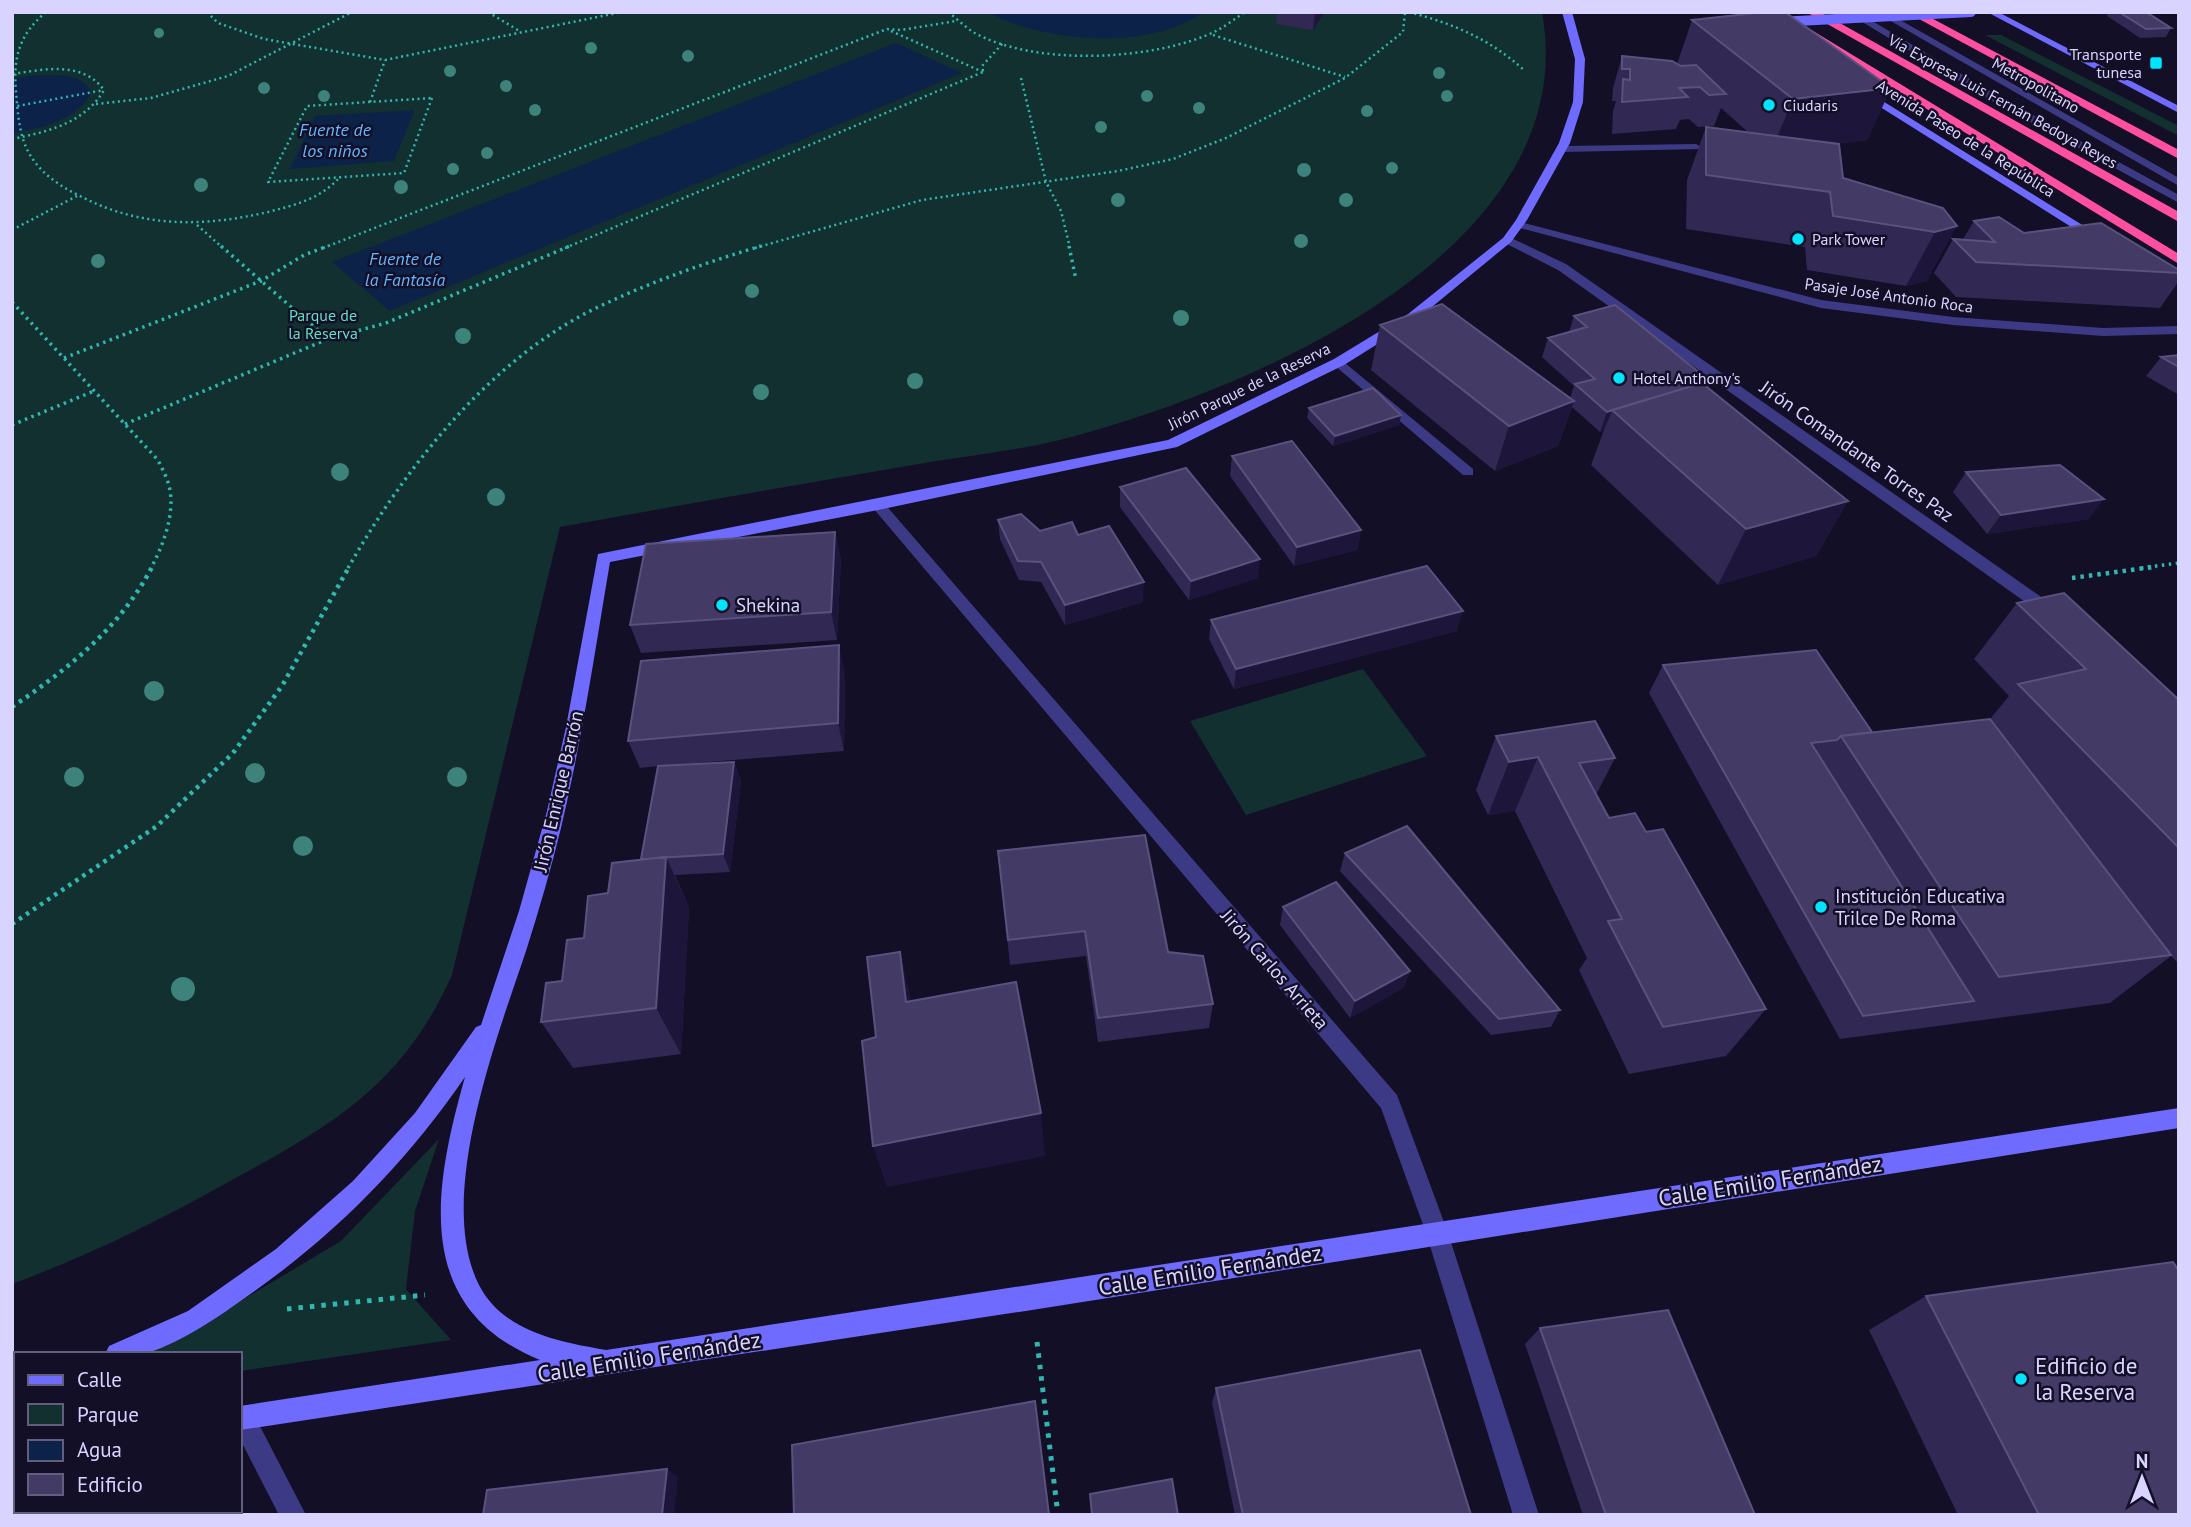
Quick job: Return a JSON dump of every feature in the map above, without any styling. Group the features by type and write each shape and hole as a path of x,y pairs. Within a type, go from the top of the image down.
{"highway":[{"name":"Vía Expresa Luis Fernán Bedoya Reyes","path":"1811,12 2179,218"},
{"name":"Vía Expresa Luis Fernán Bedoya Reyes","path":"1911,12 2179,155"},
{"path":"1770,22 2179,260"}],"street":[{"name":"Jirón Parque de la Reserva","path":"603,558 1172,444 1339,362 1412,317 1507,240 1520,225 1571,134 1579,94 1581,62 1578,37 1567,12"},
{"path":"1737,12 1754,23 1971,12"},
{"name":"Metropolitano","path":"1850,12 1996,99 2179,200"},
{"name":"Metropolitano","path":"1879,12 2179,183"},
{"path":"1991,12 2179,110"},
{"name":"Avenida Paseo de la República","path":"1849,83 2108,246"},
{"path":"1564,149 1696,147"},
{"name":"Pasaje José Antonio Roca","path":"1520,225 1821,304 2007,326 2103,332 2179,330"},
{"name":"Jirón Comandante Torres Paz","path":"1507,240 1562,267 2068,625"},
{"path":"1339,362 1468,472"},
{"name":"Jirón Carlos Arrieta","path":"878,505 1389,1102 1437,1233 1526,1515"},
{"name":"Jirón Enrique Barrón","path":"603,558 570,750 530,909 492,1020 462,1133 452,1204 454,1252 471,1294 502,1327 547,1351 609,1363"},
{"name":"Jirón Enrique Barrón","path":"122,1352 196,1319 284,1257 361,1189 423,1119 492,1020"},
{"name":"Calle Emilio Fernández","path":"242,1418 1032,1298 2179,1118"},
{"path":"242,1420 293,1515"}],"path":[{"path":"46,12 17,44 14,75 20,136 36,165 60,186 112,211 142,220 197,225 231,221 294,205 332,187 339,177"},
{"path":"207,12 218,23 240,32 288,44 385,60 622,12"},
{"path":"96,104 152,98 228,76 352,12"},
{"path":"488,12 521,32"},
{"path":"948,12 956,21 977,33 1003,43 1068,54 1105,55 1173,47 1211,35 1227,27 1245,12"},
{"path":"12,924 157,826 233,753 282,686 367,535 401,484 439,436 488,385 538,345 585,314 693,266 831,224 922,200 1046,182 1173,159 1226,138 1345,78 1403,32 1407,12 1458,25 1483,36 1525,71"},
{"path":"64,358 261,281 304,255 887,29 901,30 956,21"},
{"path":"887,29 983,72"},
{"path":"1211,35 1345,78"},
{"path":"983,72 982,65 1003,43"},
{"path":"370,102 385,60"},
{"path":"14,75 68,70 87,74 100,81 104,90"},
{"path":"125,424 328,339 386,323 983,72"},
{"path":"1021,78 1046,182 1061,211 1076,280"},
{"path":"12,139 69,122 96,104 104,90"},
{"path":"12,107 104,90"},
{"path":"432,98 404,173 268,182 307,106 370,102 432,98"},
{"path":"12,230 78,196"},
{"path":"197,225 328,339"},
{"path":"12,302 158,460 169,486 170,514 162,544 146,580 120,618 86,653 12,707"},
{"path":"12,425 94,391"},
{"path":"2013,585 2179,563"},
{"path":"279,1310 411,1296 471,1294"},
{"path":"1032,1298 1058,1515"}],"green space":[{"name":"Parque de la Reserva","path":"12,12 1542,12 1542,96 1513,171 1461,237 1392,294 1314,343 1230,382 1149,413 1055,441 560,527 452,975 432,1014 409,1048 385,1077 357,1101 328,1124 295,1144 146,1226 12,1284"},
{"path":"1985,35 2001,35 2179,126 2179,136"},
{"path":"1363,669 1427,756 1246,815 1190,721"},
{"path":"439,1139 415,1211 406,1289 451,1340 242,1371 242,1352 138,1352 212,1318 341,1241"}],"water":[{"path":"989,12 1203,12 1182,24 1156,33 1097,38 1037,31"},
{"name":"Fuente de la Fantasía","path":"896,43 962,73 390,311 332,262"},
{"path":"38,75 75,78 87,85 91,91 86,101 69,116 12,134 12,79"},
{"name":"Fuente de los niños","path":"415,110 394,161 290,169 315,116"}],"building":[{"path":"1785,12 1891,88 1793,99 1692,20"},
{"path":"2119,12 2146,12 2171,28 2146,29"},
{"path":"1622,56 1672,61 1681,66 1696,65 1726,94 1709,95 1700,87 1679,88 1688,97 1622,102 1623,79 1630,80 1630,69 1622,69"},
{"path":"1706,127 1839,144 1843,178 1943,208 1957,226 1935,232 1833,216 1830,192 1706,175"},
{"path":"1999,217 2024,233 2101,223 2179,270 2179,273 1976,262 1953,239 1995,242 1974,221"},
{"path":"1442,304 1574,401 1509,426 1380,325"},
{"name":"Hotel Anthony's","path":"1615,305 1711,382 1607,412 1575,384 1595,379 1548,338 1587,327 1574,316"},
{"path":"2179,355 2179,367 2161,357"},
{"path":"1702,383 1848,501 1746,529 1612,410"},
{"path":"1373,388 1401,415 1335,436 1309,408"},
{"path":"1292,441 1361,530 1297,547 1232,456"},
{"path":"2060,465 2104,499 2001,515 1966,472"},
{"path":"1186,468 1260,559 1191,581 1120,487"},
{"path":"1021,514 1040,531 1072,522 1078,535 1109,526 1144,582 1065,605 1041,562 1018,561 998,520"},
{"path":"835,532 831,612 630,625 646,544"},
{"path":"1427,566 1463,611 1236,669 1211,620"},
{"path":"2064,593 2179,700 2179,848 2018,684 2086,669 2017,603"},
{"path":"839,645 838,723 628,741 641,661"},
{"name":"Institución Educativa Trilce De Roma","path":"1816,650 1872,732 1811,743 1974,1001 1863,1016 1663,665"},
{"path":"1990,719 2171,955 1999,977 1841,736"},
{"path":"1595,721 1615,758 1579,763 1609,818 1635,813 1646,832 1663,829 1766,1009 1663,1027 1608,921 1622,919 1538,757 1509,762 1496,736"},
{"path":"734,762 723,854 641,859 658,766"},
{"path":"1407,826 1560,1010 1499,1019 1345,853"},
{"path":"1145,835 1168,952 1203,956 1213,1004 1098,1018 1085,931 1008,940 998,851"},
{"path":"666,857 656,1008 541,1022 546,983 562,981 567,940 584,938 588,896 608,893 612,863"},
{"path":"1336,882 1410,971 1355,1001 1283,907"},
{"path":"900,952 906,1002 1016,982 1041,1113 873,1146 862,1041 876,1037 867,957"},
{"name":"Edificio de la Reserva","path":"2173,1262 2179,1271 2179,1515 2039,1515 1926,1296"},
{"path":"1668,1310 1755,1515 1606,1515 1540,1328"},
{"path":"1420,1350 1471,1515 1243,1515 1216,1388"},
{"path":"1035,1401 1049,1515 794,1515 792,1445"},
{"path":"667,1469 662,1515 483,1515 487,1490"},
{"path":"1172,1479 1178,1515 1092,1515 1090,1494"}],"place":[{"name":"Transporte tunesa","path":"2156,63"},
{"name":"Ciudaris","path":"1769,105"},
{"name":"Park Tower","path":"1798,239"},
{"name":"Hotel Anthony's","path":"1619,378"},
{"name":"Shekina","path":"722,605"},
{"name":"Institución Educativa Trilce De Roma","path":"1821,907"},
{"name":"Edificio de la Reserva","path":"2021,1379"}]}
